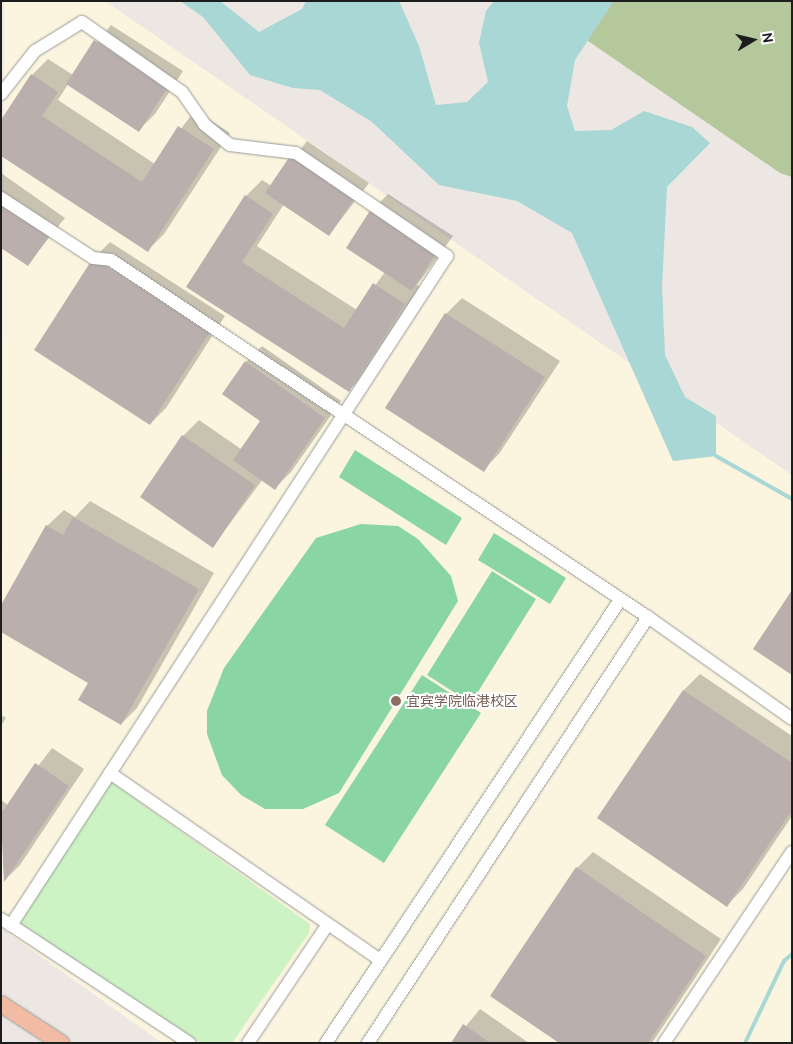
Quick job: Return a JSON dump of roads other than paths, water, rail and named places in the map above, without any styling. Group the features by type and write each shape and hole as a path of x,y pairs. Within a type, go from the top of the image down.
{"main road":[{"path":"1,1004 61,1043"}],"street":[{"path":"1,94 35,51 82,22 182,92 204,124 230,145 296,152 447,256 346,419 110,773 6,922 189,1043"},
{"path":"1,198 93,258 111,260 346,419 648,617 792,719"},
{"path":"326,1043 620,600"},
{"path":"368,1043 648,617"},
{"path":"110,773 380,960"},
{"path":"664,1043 792,852"},
{"path":"248,1043 328,924"}],"water":[{"path":"180,1 220,1 259,32 302,9 306,1 399,1 419,46 436,105 467,102 488,82 479,43 486,11 494,1 614,1 575,60 567,106 575,131 611,130 644,111 692,127 710,143 667,187 662,287 665,355 685,397 716,416 716,456 673,461 572,233 517,201 439,185 372,122 320,90 293,88 250,75 203,17"}],"waterway":[{"path":"716,456 792,499"},
{"path":"745,1043 784,961 792,954"}],"place":[{"name":"宜宾学院临港校区","path":"396,701"}]}
